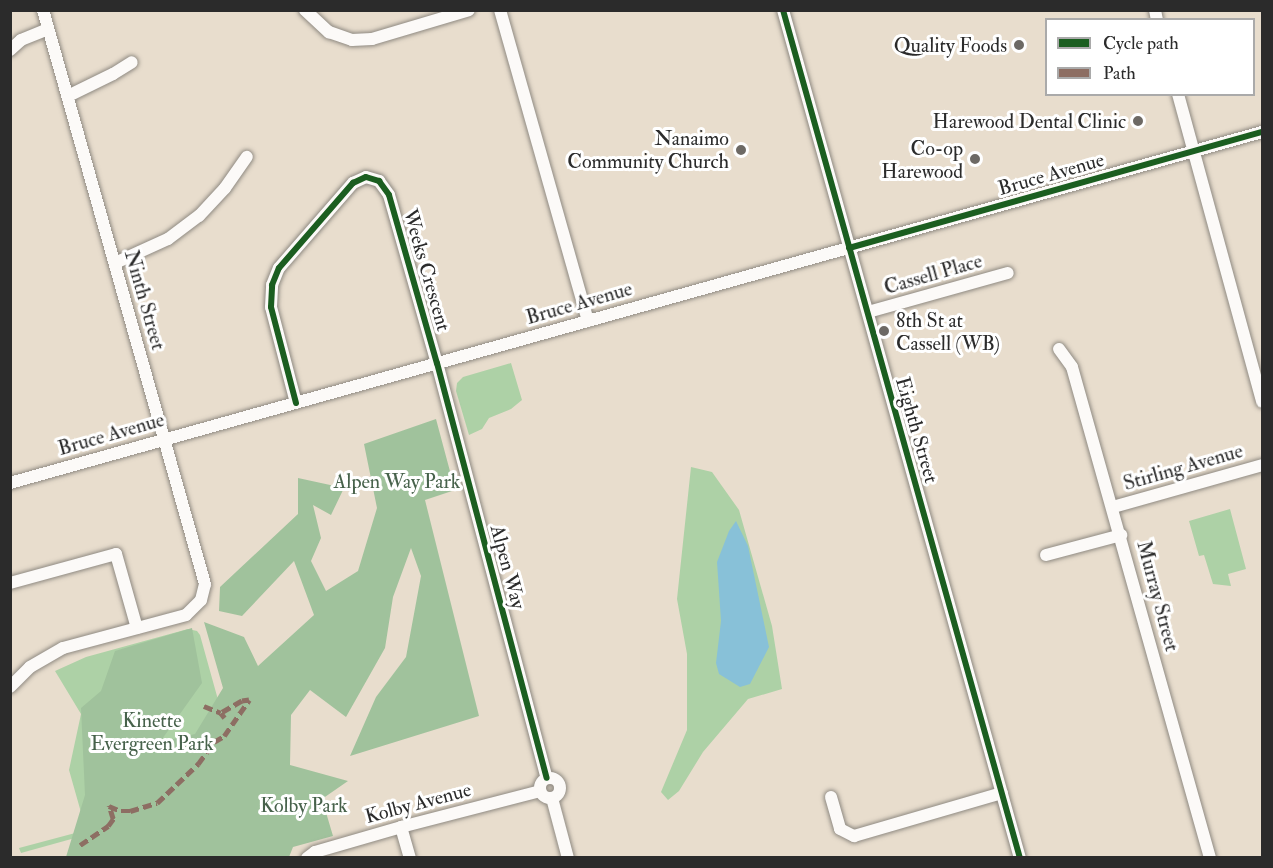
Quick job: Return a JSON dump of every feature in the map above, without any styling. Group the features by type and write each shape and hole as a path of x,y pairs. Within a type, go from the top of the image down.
{"street":[{"name":"Ninth Street","path":"43,10 205,584 201,600 186,615 137,628"},
{"path":"305,10 329,32 352,40 372,39 469,10"},
{"path":"501,10 588,321"},
{"name":"Eighth Street","path":"783,10 1020,858"},
{"path":"10,50 21,40 48,29"},
{"path":"68,96 132,62"},
{"path":"1179,96 1263,402"},
{"name":"Bruce Avenue","path":"10,483 1263,132"},
{"path":"115,263 168,239 199,216 225,188 247,158"},
{"name":"Weeks Crescent","path":"296,403 271,307 272,285 279,268 353,183 366,177 379,181 389,195 437,363"},
{"name":"Cassell Place","path":"868,312 1008,273"},
{"name":"Murray Street","path":"1059,349 1072,367 1121,535 1209,858"},
{"name":"Alpen Way","path":"437,363 547,778"},
{"name":"Stirling Avenue","path":"1113,507 1263,465"},
{"path":"1046,555 1121,535"},
{"path":"10,583 116,554 137,628 63,648 30,667 10,687"},
{"path":"547,778 553,778 560,786 557,795 552,798 543,796 540,791 540,785 547,778"},
{"name":"Kolby Avenue","path":"307,858 315,852 401,827 540,791"},
{"path":"831,797 840,829 854,836 1002,793"},
{"path":"552,798 568,858"},
{"path":"401,827 410,858"}],"green space":[{"name":"Alpen Way Park","path":"511,363 522,400 511,409 489,418 482,429 469,435 456,391 457,383 463,377"},
{"name":"Kolby Park","path":"436,419 455,490 425,500 479,716 350,756 376,697 406,657 421,576 411,548 393,597 385,648 346,717 310,690 291,715 290,765 348,781 322,799 333,836 293,847 289,857 66,857 85,795 81,708 101,691 115,651 192,628 202,683 160,742 195,734 223,688 204,622 244,637 258,666 314,615 294,561 242,616 219,611 220,587 298,514 298,478 344,488 331,515 313,505 321,538 311,561 326,591 358,571 377,508 364,444"},
{"path":"691,467 712,472 739,510 772,626 782,689 748,699 703,752 679,791 668,800 661,792 687,730 687,654 677,599"},
{"path":"1230,509 1246,569 1228,574 1231,586 1213,584 1204,555 1199,556 1189,521"},
{"name":"Kinette Evergreen Park","path":"188,629 197,631 200,635 242,786 86,830 69,770 81,714 55,671 86,657"},
{"path":"79,832 75,838 21,853 19,848"}],"water":[{"path":"736,521 748,546 769,647 750,684 740,687 719,674 716,663 721,621 717,562 729,531"}],"marked path":[{"path":"109,806 121,811 130,811 157,803 198,764 214,742 224,736 249,700 242,701 221,713"},
{"path":"204,706 221,713 225,718"},
{"path":"80,845 108,826 113,819 109,806"}],"cycle path":[{"path":"783,10 1020,858"},
{"path":"849,248 1262,132"},
{"path":"296,403 271,307 272,285 279,268 353,183 366,177 379,181 389,195 437,363 547,778"}],"place":[{"name":"Quality Foods","path":"1019,45"},
{"name":"Harewood Dental Clinic","path":"1138,121"},
{"name":"Nanaimo Community Church","path":"741,150"},
{"name":"Co-op Harewood","path":"975,159"},
{"name":"8th St at Cassell (WB)","path":"884,331"}]}
